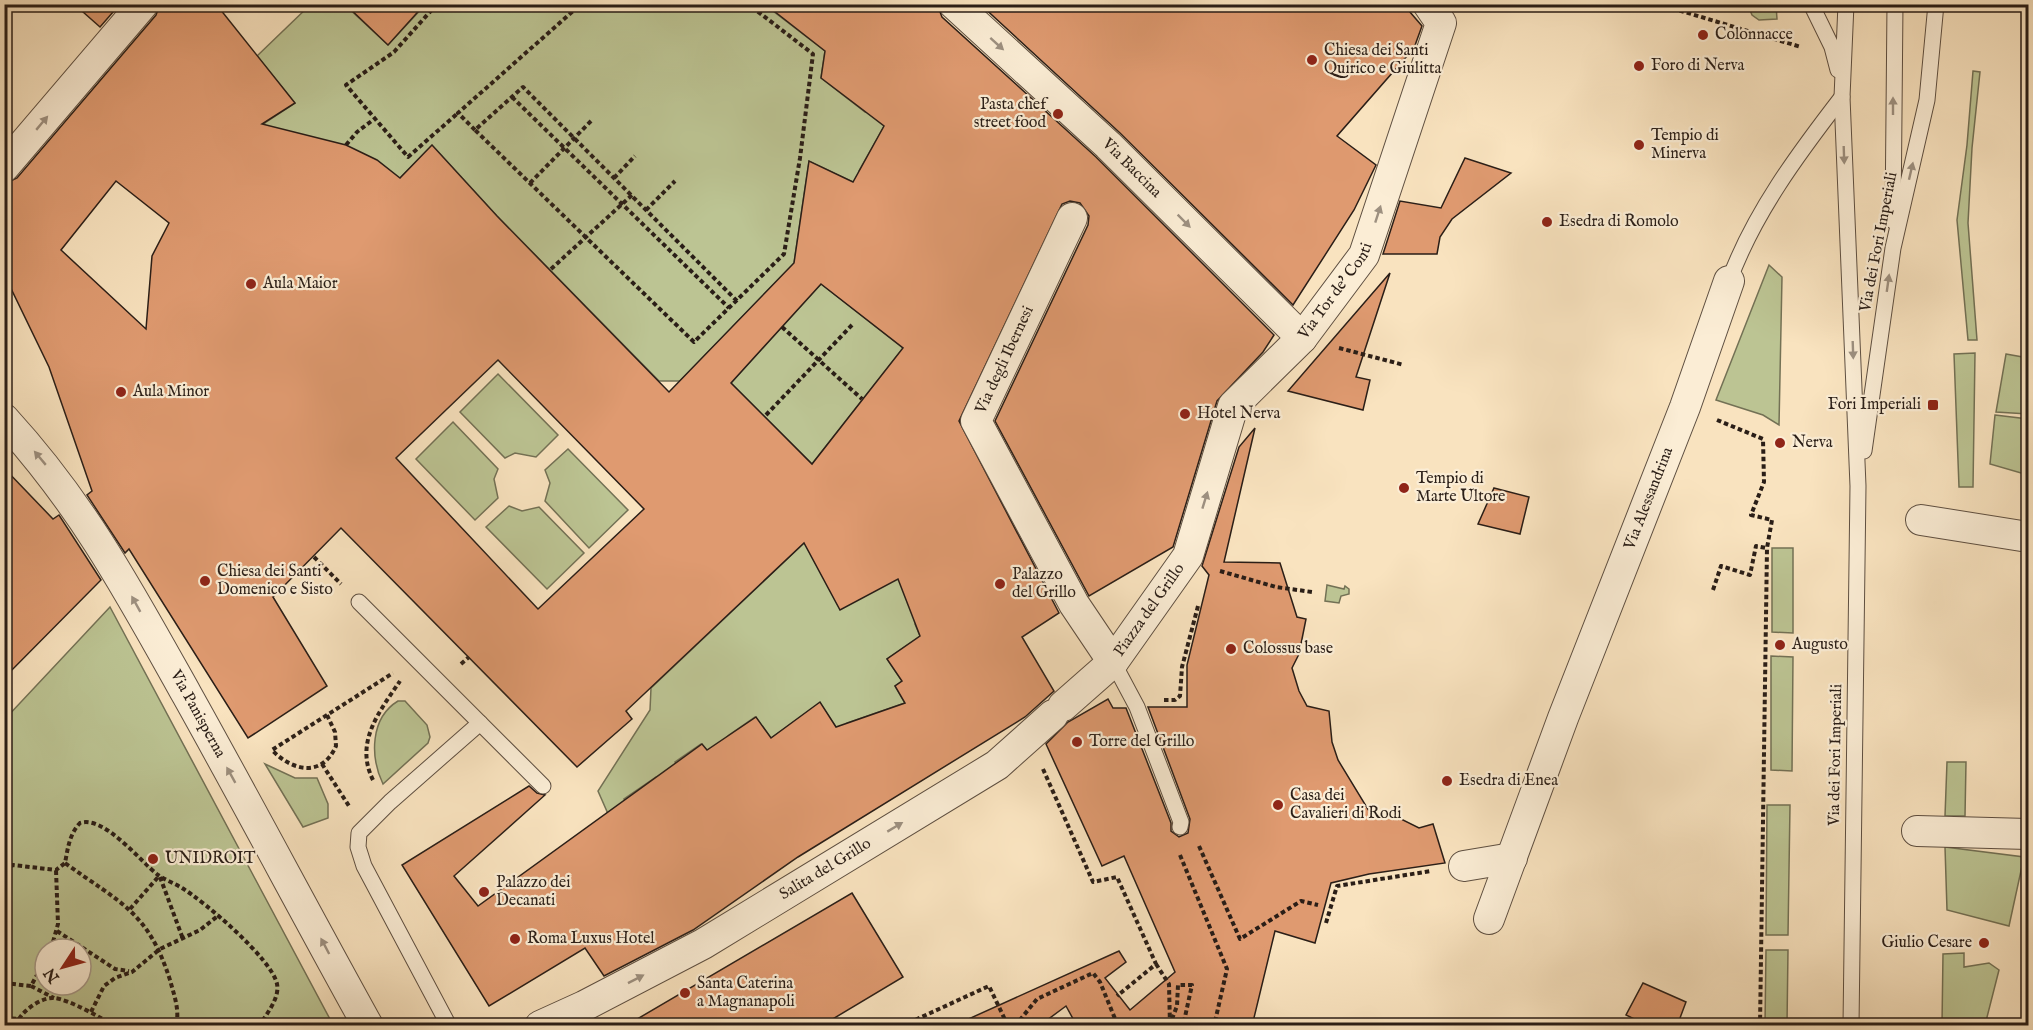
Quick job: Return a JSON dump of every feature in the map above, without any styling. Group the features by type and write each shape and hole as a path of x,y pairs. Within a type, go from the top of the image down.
{"street":[{"path":"4,167 143,4"},
{"name":"Via Baccina","path":"954,4 1108,145 1302,338"},
{"name":"Via Tor de' Conti","path":"1188,556 1233,406 1302,338 1364,255 1441,23 1428,4"},
{"name":"Via degli Ibernesi","path":"1072,218 976,421 1074,604"},
{"name":"Via Alessandrina","path":"1489,919 1685,407 1729,281"},
{"name":"Via Panisperna","path":"4,418 44,463 98,538 274,852 368,1026"},
{"path":"1921,520 2028,537"},
{"name":"Piazza del Grillo","path":"1058,710 1113,662 1188,556"},
{"name":"Piazza del Grillo","path":"1074,604 1113,662"},
{"name":"Salita del Grillo","path":"540,1026 585,1006 703,944 997,765 1058,710"},
{"path":"1917,831 2028,834"},
{"path":"1464,866 1512,858"}],"lane":[{"path":"1811,4 1832,47 1842,97"},
{"name":"Via dei Fori Imperiali","path":"1846,4 1842,97 1858,486 1851,1026"},
{"path":"1893,248 1895,4"},
{"name":"Via dei Fori Imperiali","path":"1858,486 1893,248 1927,100 1936,4"},
{"name":"Via Alessandrina","path":"1729,281 1743,243 1797,155 1842,97"},
{"path":"359,602 543,786"},
{"path":"1113,662 1137,707 1183,824"},
{"path":"449,1026 364,866 358,847 358,834 390,801 480,723"}],"path":[{"path":"437,4 394,52 346,85 373,120 408,158 581,4"},
{"path":"458,113 694,342 784,254 800,158 813,54 748,4"},
{"path":"1658,4 1801,48"},
{"path":"476,130 523,87 737,301"},
{"path":"512,98 729,308"},
{"path":"530,183 593,119"},
{"path":"346,145 357,132 373,120"},
{"path":"614,178 635,156"},
{"path":"646,210 675,181"},
{"path":"551,269 632,195"},
{"path":"766,415 852,326"},
{"path":"782,327 862,399"},
{"path":"1339,348 1404,365"},
{"path":"1685,407 1763,439 1764,482 1751,515 1772,520 1767,548 1760,1026"},
{"path":"1713,590 1721,566 1750,574 1756,546 1767,548"},
{"path":"314,557 359,602"},
{"path":"1222,572 1276,587 1312,592"},
{"path":"1159,700 1175,700 1180,696 1182,667 1196,616"},
{"path":"460,665 469,657"},
{"path":"327,715 335,732 336,746 322,764 306,770 298,768 288,764 272,750 327,715 374,686"},
{"path":"376,785 368,768 366,745 372,725 388,699"},
{"path":"1029,738 1094,882 1117,877 1156,964 1169,984 1172,1019"},
{"path":"322,764 351,809"},
{"path":"4,870 13,866 56,870 65,863 73,830 85,822 108,831 159,876 182,888 219,915 266,965 277,981 278,988 259,1026"},
{"path":"1183,824 1240,939 1301,901 1318,905"},
{"path":"1183,824 1180,858 1227,969 1214,1026"},
{"path":"65,863 130,909 160,949 178,1008 176,1026"},
{"path":"1326,923 1337,886 1464,866"},
{"path":"55,937 57,931 56,870"},
{"path":"130,909 159,876"},
{"path":"159,876 183,939"},
{"path":"1324,907 1330,909"},
{"path":"91,1012 104,986 115,978 132,972 160,949 200,930 219,915"},
{"path":"57,931 115,969 132,972"},
{"path":"1117,996 1156,964"},
{"path":"1015,1026 1037,999 1093,973 1100,982 1118,1026"},
{"path":"31,986 33,982"},
{"path":"4,983 31,986 91,1012 114,1026"},
{"path":"1170,1026 1177,1006 1179,985 1192,985 1183,1026"},
{"path":"902,1026 989,986 1008,1026"},
{"path":"20,1026 19,1019 23,1013 35,1005 55,998"},
{"path":"4,1018 19,1019"}],"green space":[{"path":"310,5 345,5 388,45 425,5 765,5 825,51 821,78 865,112 892,112 859,171 884,197 809,161 794,263 680,381 659,381 497,216 432,145 400,178 249,140 266,122 295,103 257,56"},
{"path":"1748,5 1776,5 1777,19 1759,20 1752,15"},
{"path":"1973,71 1980,72 1972,148 1968,223 1977,340 1968,340 1957,220 1967,145"},
{"path":"1769,265 1782,277 1779,425 1763,415 1716,400"},
{"path":"821,284 903,348 812,464 731,383"},
{"path":"1975,353 1973,487 1959,487 1954,354"},
{"path":"2006,354 2028,358 2028,414 1996,412"},
{"path":"498,374 558,435 536,457 515,453 505,458 460,412"},
{"path":"1995,415 2028,419 2028,475 1990,464"},
{"path":"453,422 498,469 494,479 498,498 475,520 416,459"},
{"path":"568,449 628,510 589,548 545,501 550,483 545,470"},
{"path":"509,506 522,511 539,507 584,553 547,589 486,527"},
{"path":"804,543 936,558 931,614 915,624 920,636 887,659 902,681 895,686 905,703 847,723 843,738 820,703 771,738 755,717 729,735 710,754 701,744 675,762 692,788 672,802 656,777 624,799 642,824 609,816 598,791 650,710 651,688"},
{"path":"1772,548 1793,548 1793,633 1772,632"},
{"path":"1327,585 1344,589 1345,586 1349,589 1349,594 1341,596 1339,603 1325,601"},
{"path":"110,607 331,1021 326,1025 5,1025 5,719"},
{"path":"1771,656 1793,657 1792,771 1771,770"},
{"path":"398,701 405,701 427,725 430,737 428,743 383,784 376,762 375,739 382,717"},
{"path":"1947,762 1966,762 1965,816 1945,816"},
{"path":"265,764 295,778 317,778 328,804 328,818 303,827"},
{"path":"1767,805 1790,805 1788,935 1766,935"},
{"path":"1945,847 2024,857 2009,926 1947,910"},
{"path":"1766,950 1788,950 1787,1025 1765,1025"},
{"path":"1964,953 1964,967 1989,963 1999,970 1985,1025 1942,1025 1943,954"}],"building":[{"path":"74,4 120,4 100,27"},
{"path":"160,4 216,4 295,103 262,124 346,145 377,160 400,178 432,145 497,216 669,392 794,263 809,161 853,182 884,126 821,78 825,51 765,4 937,4 942,17 1096,157 1274,335 1263,352 1217,401 1173,547 1089,596 995,421 1088,225 1089,216 1080,203 1070,201 1062,204 959,421 1059,613 1022,637 1054,691 1025,717 798,857 693,930 604,976 585,948 489,1006 402,865 529,786 537,793 545,795 454,876 478,906 702,744 707,750 756,717 771,738 820,702 836,727 905,703 895,686 902,681 887,659 920,636 898,579 840,610 804,543 626,711 632,719 577,767 341,528 273,597 327,686 248,738 129,549 125,553 87,495 92,491 49,367 4,274 4,184 17,178 156,15","holes":["116,181 169,223 152,256 146,329 61,250","821,284 903,348 812,464 731,383","498,360 644,509 538,609 396,458"]},
{"path":"345,4 425,4 388,45"},
{"path":"980,4 1403,4 1422,26 1414,48 1337,136 1376,165 1354,210 1293,305 1120,133"},
{"path":"1465,158 1511,173 1452,219 1440,237 1437,254 1383,254 1400,201 1441,208"},
{"path":"1390,273 1356,377 1370,380 1363,410 1288,391"},
{"path":"1255,428 1224,562 1280,563 1297,617 1306,619 1299,654 1292,668 1299,691 1307,706 1329,711 1332,742 1338,760 1372,816 1387,812 1419,828 1433,824 1445,863 1369,874 1331,883 1315,943 1275,931 1252,1026 1077,1026 1066,1006 1039,1026 953,1026 1119,951 1126,962 1105,978 1130,1010 1175,972 1124,856 1102,866 1046,744 1068,722 1108,699 1113,708 1126,708 1171,823 1171,831 1179,837 1188,833 1190,819 1148,707 1187,707 1187,665 1209,575 1202,566 1239,447"},
{"path":"4,468 53,519 59,515 101,580 4,678"},
{"path":"1494,488 1529,497 1520,534 1478,524"},
{"path":"852,893 903,977 821,1026 627,1025"},
{"path":"1643,983 1686,1002 1677,1026 1649,1026 1626,1015"}],"place":[{"name":"Colonnacce","path":"1703,35"},
{"name":"Chiesa dei Santi Quirico e Giulitta","path":"1312,60"},
{"name":"Foro di Nerva","path":"1639,66"},
{"name":"Pasta chef street food","path":"1058,114"},
{"name":"Tempio di Minerva","path":"1639,145"},
{"name":"Esedra di Romolo","path":"1547,222"},
{"name":"Aula Maior","path":"251,284"},
{"name":"Aula Minor","path":"121,392"},
{"name":"Fori Imperiali","path":"1933,405"},
{"name":"Hotel Nerva","path":"1185,414"},
{"name":"Nerva","path":"1780,443"},
{"name":"Tempio di Marte Ultore","path":"1404,488"},
{"name":"Chiesa dei Santi Domenico e Sisto","path":"205,581"},
{"name":"Palazzo del Grillo","path":"1000,584"},
{"name":"Augusto","path":"1780,645"},
{"name":"Colossus base","path":"1231,649"},
{"name":"Torre del Grillo","path":"1077,742"},
{"name":"Esedra di Enea","path":"1447,781"},
{"name":"Casa dei Cavalieri di Rodi","path":"1278,805"},
{"name":"UNIDROIT","path":"153,859"},
{"name":"Palazzo dei Decanati","path":"484,892"},
{"name":"Roma Luxus Hotel","path":"515,939"},
{"name":"Giulio Cesare","path":"1984,943"},
{"name":"Santa Caterina a Magnanapoli","path":"685,993"}]}
